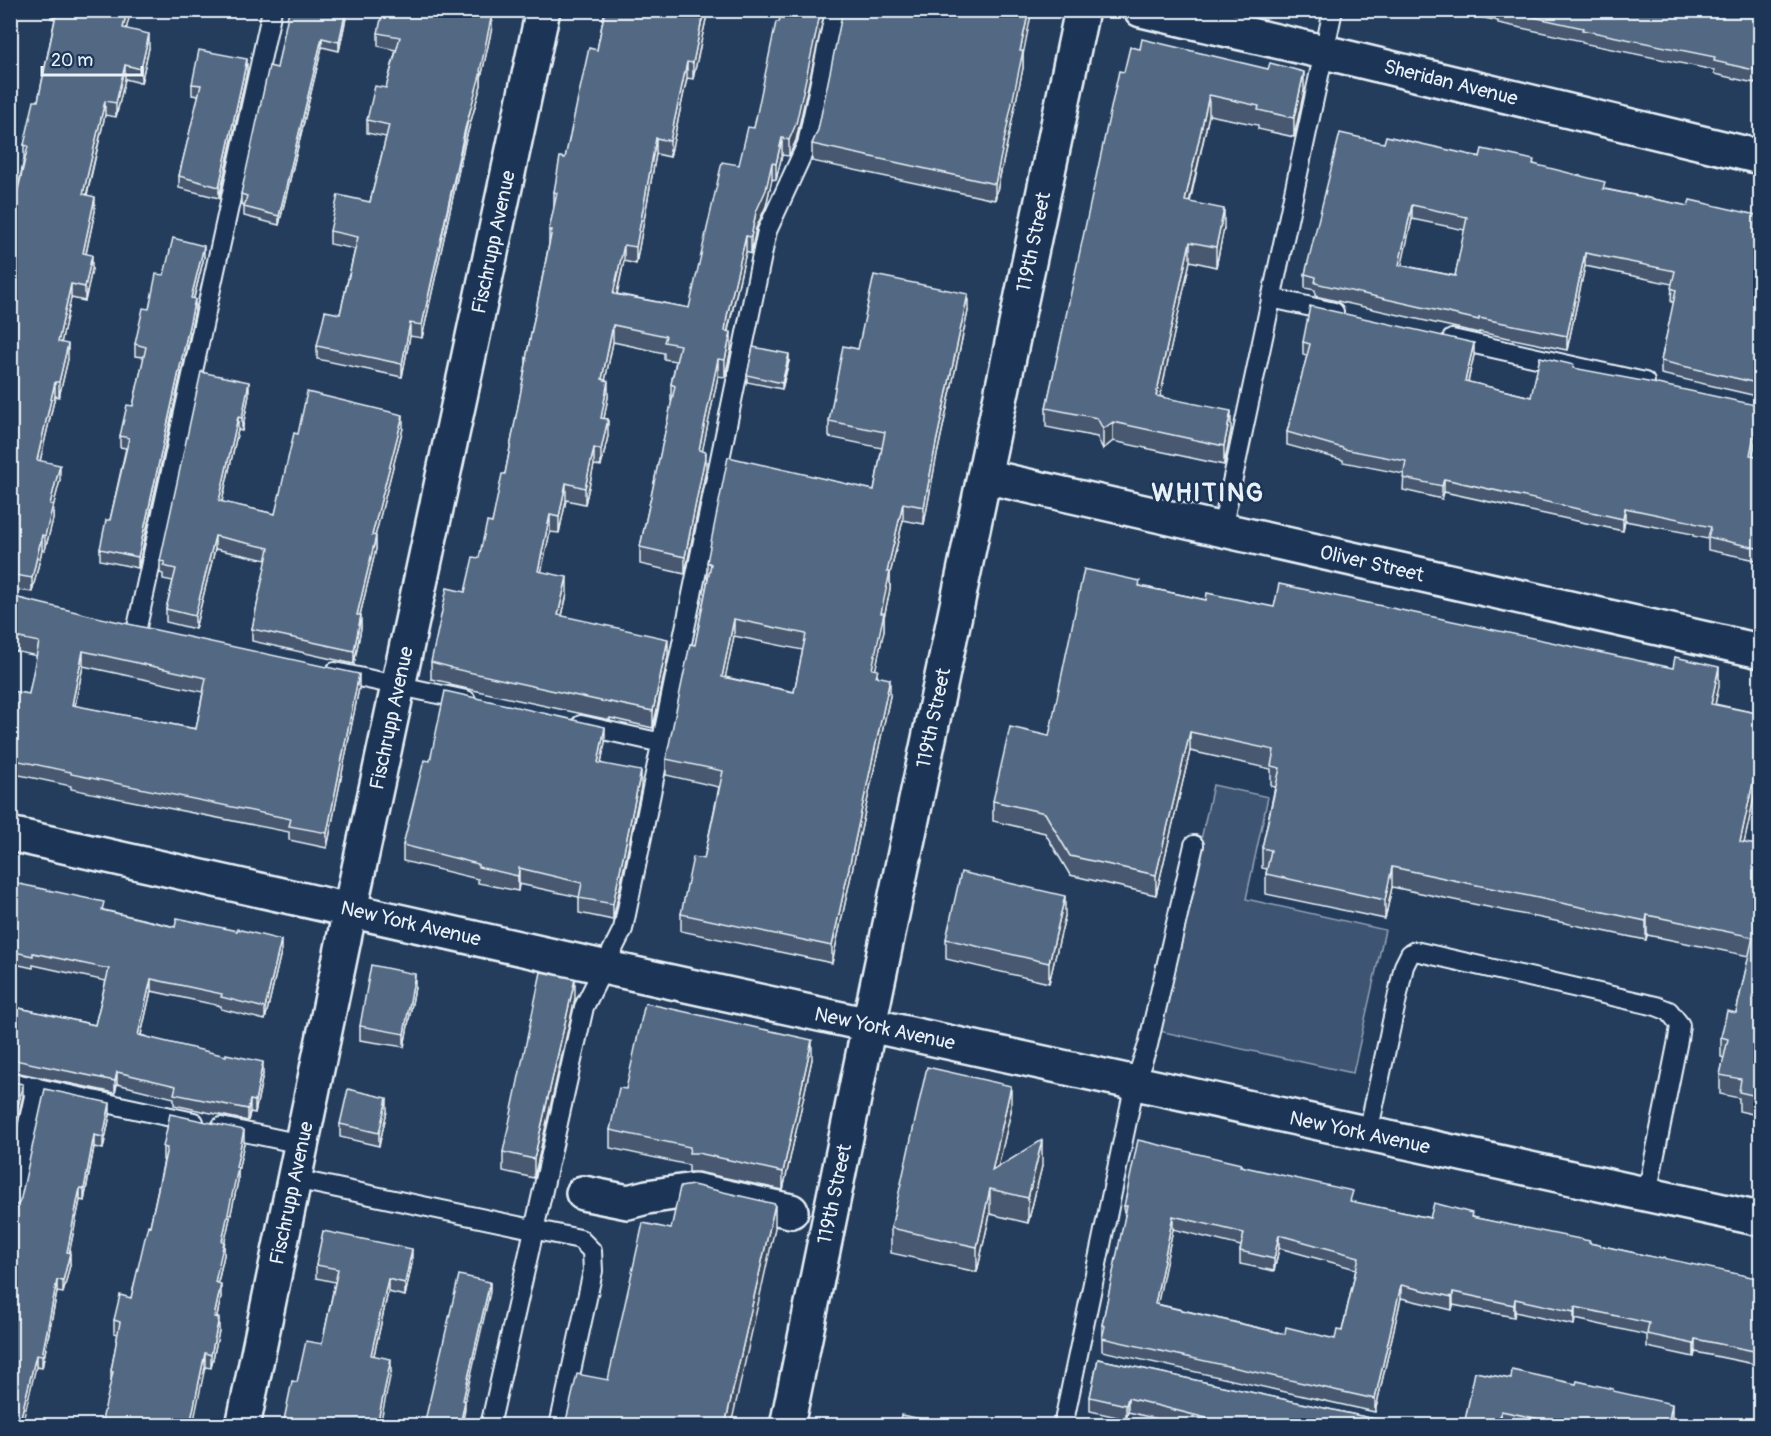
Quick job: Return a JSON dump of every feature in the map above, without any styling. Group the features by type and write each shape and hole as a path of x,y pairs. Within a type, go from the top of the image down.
{"street":[{"name":"Fischrupp Avenue","path":"243,1425 350,910 543,10"},
{"name":"119th Street","path":"787,1425 1082,10"},
{"name":"Sheridan Avenue","path":"1141,10 1761,157"},
{"name":"Oliver Street","path":"984,476 1761,651"},
{"name":"New York Avenue","path":"10,834 603,967 1761,1219"},
{"path":"584,1192 628,1203 647,1197 694,1190 791,1211"}],"lane":[{"path":"138,627 272,10"},
{"path":"490,1425 584,1007 623,928 767,231 807,144 835,10"},
{"path":"1222,529 1333,10"},
{"path":"1271,298 1353,316"},
{"path":"1434,334 1667,387"},
{"path":"322,669 479,703"},
{"path":"559,720 662,743"},
{"path":"1063,1425 1083,1358 1135,1083 1148,1045 1194,844"},
{"path":"1368,1133 1404,966 1410,954 1415,951 1656,1006 1669,1011 1680,1024 1647,1194"},
{"path":"10,1082 301,1144"},
{"path":"10,1208 36,1088"},
{"path":"294,1179 580,1239 592,1251 593,1272 559,1425"}],"shaded area":[{"path":"1213,785 1268,797 1246,899 1385,930 1353,1073 1159,1031"}],"building":[{"path":"57,10 127,10 123,28 149,34 141,69 125,65 116,103 105,101 83,194 95,197 83,253 92,255 85,287 71,284 58,342 68,344 59,382 55,382 37,460 60,465 50,504 53,505 45,536 42,535 32,578 10,574 10,225 28,146 24,145 34,101 38,101"},
{"path":"289,10 346,10 339,42 322,38 279,216 244,207 247,196 241,194 269,66 277,68"},
{"path":"383,10 482,10 482,12 492,14 481,72 465,129 422,325 410,323 402,364 317,346 325,311 340,314 358,237 330,231 338,195 370,202 389,125 367,120 375,86 386,88 400,37 378,33"},
{"path":"605,10 704,10 693,63 687,62 670,141 656,138 636,247 624,245 613,294 689,308 722,162 739,165 748,127 754,128 776,22 779,22 782,10 821,10 796,124 789,140 782,138 776,164 772,163 766,190 756,212 751,237 746,236 727,316 725,331 731,332 725,360 718,359 699,450 706,452 685,557 640,547 675,386 671,384 680,345 664,342 666,336 613,325 602,379 608,381 601,418 608,419 601,450 594,448 585,488 566,483 559,517 550,515 538,571 567,577 558,615 668,639 653,711 431,662 447,588 465,592 473,557 479,558 487,522 492,523 502,474 505,474 552,230 549,230 557,193 554,192 560,157 565,158 589,48 597,50"},
{"path":"843,10 1029,10 1020,51 1023,51 995,184 812,144 818,130"},
{"path":"1501,10 1761,10 1761,70 1714,61 1715,57 1582,30 1583,28"},
{"path":"1142,39 1268,69 1270,63 1304,72 1294,118 1258,110 1259,106 1209,95 1185,201 1224,209 1216,247 1190,242 1156,396 1231,411 1224,446 1113,422 1103,429 1097,418 1046,408 1119,71 1124,72 1130,47 1140,49"},
{"path":"199,50 247,59 219,187 179,176 201,85 192,84"},
{"path":"1340,133 1384,143 1386,136 1480,157 1482,149 1534,160 1533,164 1605,182 1603,189 1688,206 1690,200 1761,216 1761,384 1661,361 1676,290 1671,288 1675,271 1585,253 1567,336 1479,318 1479,320 1315,283 1316,277 1305,274","holes":["1412,205 1467,217 1455,276 1399,265"]},
{"path":"173,238 204,246 191,298 195,299 138,557 100,549 106,520 110,520 129,438 120,436 127,405 133,406 146,347 135,344 143,308 149,309 156,274 164,275"},
{"path":"874,275 968,294 924,507 903,503 887,572 890,572 881,613 884,613 872,669 878,670 876,676 890,679 832,946 681,914 693,857 704,859 723,771 666,759 690,644 695,645 711,564 707,562 728,457 874,490 885,432 829,421 843,346 858,349","holes":["734,619 806,634 794,692 722,677"]},
{"path":"1310,306 1474,343 1465,381 1531,397 1540,357 1574,365 1573,368 1760,406 1750,455 1761,457 1761,549 1708,537 1711,527 1625,508 1623,519 1444,479 1442,486 1403,478 1406,461 1343,449 1287,432 1310,344 1303,342"},
{"path":"753,347 789,354 782,383 747,375"},
{"path":"201,372 249,382 242,418 238,417 219,501 275,514 294,433 298,434 307,392 403,415 372,535 376,536 357,615 361,615 354,651 252,629 269,548 215,536 195,616 166,609 176,569 163,566 165,562 160,561"},
{"path":"1084,569 1140,581 1139,586 1206,600 1207,593 1274,607 1279,584 1673,668 1675,657 1719,667 1711,704 1761,714 1761,746 1740,842 1761,846 1761,1097 1739,1092 1741,1079 1720,1075 1728,1039 1721,1037 1727,1011 1736,1013 1753,937 1647,915 1646,921 1392,867 1385,900 1266,874 1271,850 1262,848 1280,768 1271,766 1274,750 1190,732 1156,875 1070,856 1045,813 993,801 1010,727 1049,736"},
{"path":"10,596 359,674 327,833 289,826 291,819 71,774 71,772 10,759 10,691 29,694 39,642 10,636","holes":["83,651 206,678 196,729 72,705"]},
{"path":"445,691 605,727 598,763 641,771 613,904 579,898 582,883 519,868 518,876 403,845 424,760 430,761"},
{"path":"961,872 1065,896 1049,963 946,939"},
{"path":"10,882 104,902 102,910 175,927 177,918 281,940 265,1008 221,997 222,994 151,979 138,1035 226,1056 226,1054 263,1062 255,1101 250,1100 248,1109 174,1094 176,1086 117,1072 115,1081 10,1059 10,1006 95,1025 109,969 33,953 33,956 10,951"},
{"path":"371,965 415,974 404,1034 360,1026"},
{"path":"541,972 575,979 534,1159 503,1152"},
{"path":"645,1003 812,1040 783,1172 689,1153 690,1147 610,1130 619,1088 626,1089"},
{"path":"927,1067 1011,1086 992,1171 1042,1140 1028,1198 990,1189 977,1247 891,1228"},
{"path":"10,1081 23,1084 10,1140"},
{"path":"45,1089 110,1103 103,1137 94,1135 84,1189 80,1188 67,1252 70,1253 63,1281 57,1280 42,1356 36,1355 19,1425 10,1425 10,1207 19,1203 21,1198"},
{"path":"348,1089 387,1098 379,1133 340,1124"},
{"path":"170,1114 244,1130 215,1282 221,1284 214,1317 219,1318 211,1355 205,1353 190,1425 101,1425 113,1372 111,1371 120,1322 114,1320 120,1295 131,1298 167,1148 163,1147"},
{"path":"1138,1140 1353,1191 1350,1201 1430,1218 1434,1203 1472,1213 1471,1217 1761,1279 1761,1346 1755,1345 1754,1351 1695,1339 1694,1344 1647,1334 1649,1323 1575,1307 1574,1312 1515,1299 1514,1305 1453,1292 1452,1297 1401,1285 1375,1399 1102,1338 1105,1326 1102,1325 1127,1206 1124,1206","holes":["1173,1216 1244,1233 1240,1251 1274,1259 1279,1235 1359,1257 1342,1331 1337,1330 1335,1339 1286,1327 1285,1334 1155,1304"]},
{"path":"693,1185 775,1204 725,1425 565,1425 577,1374 608,1380 643,1223 671,1229 680,1187"},
{"path":"323,1231 412,1249 405,1283 388,1279 371,1355 391,1359 377,1425 283,1425 292,1381 297,1382 306,1341 322,1344 338,1269 316,1265"},
{"path":"459,1275 490,1282 463,1400 465,1401 460,1425 424,1425"},
{"path":"1098,1359 1402,1425 1232,1425 1128,1398 1126,1405 1090,1397"},
{"path":"1512,1370 1576,1384 1577,1381 1672,1404 1668,1425 1595,1425 1560,1418 1559,1423 1501,1411 1498,1425 1464,1425 1475,1372 1511,1379"},
{"path":"901,1415 952,1425 899,1425"},
{"path":"870,1419 899,1425 868,1425"}],"district":[{"name":"WHITING","path":"1208,492"}]}
